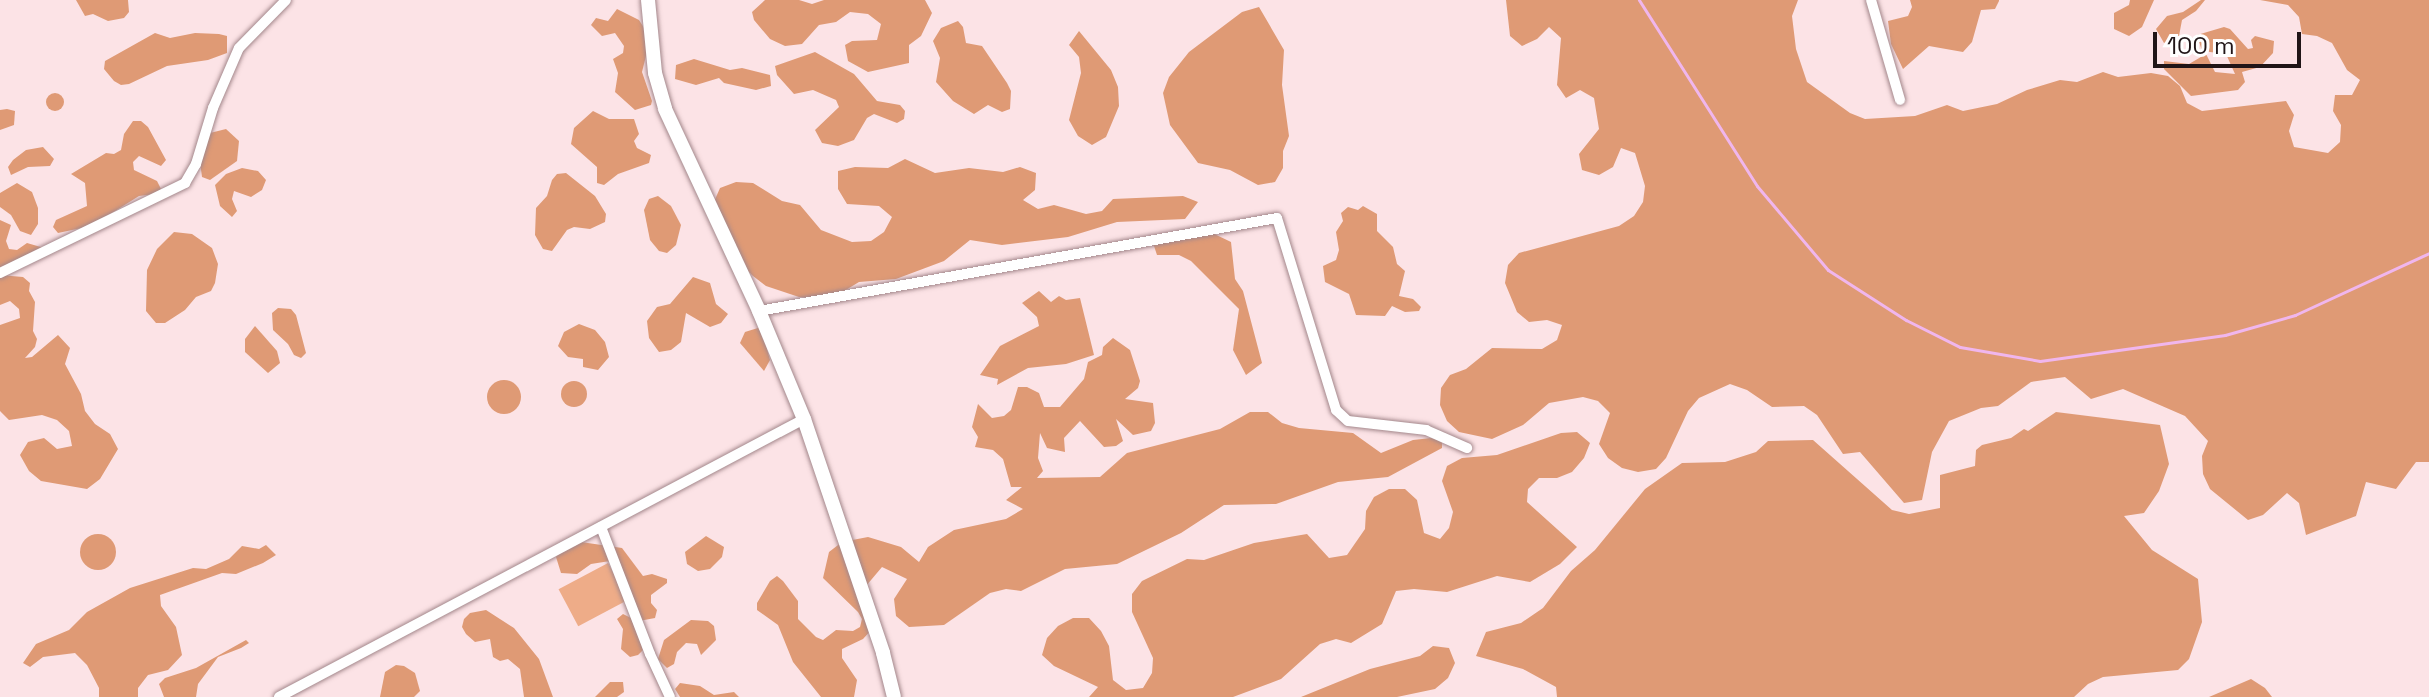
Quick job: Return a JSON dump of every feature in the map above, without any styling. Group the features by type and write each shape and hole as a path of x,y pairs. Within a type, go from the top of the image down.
{"street":[{"path":"0,273 185,183 196,164 223,82 239,48 286,0"},
{"path":"648,0 655,73 665,109 759,311 804,419 883,653 894,697"},
{"path":"1871,0 1900,100"},
{"path":"759,311 1277,218 1336,410 1348,421 1426,430 1467,448"},
{"path":"279,697 804,419"},
{"path":"601,527 670,697"}],"shaded area":[{"path":"76,0 128,0 129,12 124,18 108,21 93,14 85,16"},
{"path":"765,0 799,0 812,4 824,0 925,0 932,13 921,36 909,45 909,63 868,72 848,61 845,45 852,41 877,40 881,24 868,14 850,12 836,22 819,25 802,44 785,46 770,39 754,20 752,12"},
{"path":"1506,0 1798,0 1792,16 1796,49 1807,82 1850,113 1865,119 1915,116 1947,105 1963,111 1997,104 2027,90 2060,80 2077,82 2103,72 2118,77 2151,73 2168,76 2180,86 2187,103 2202,111 2286,101 2294,115 2289,131 2294,147 2328,153 2340,142 2341,125 2333,111 2335,95 2352,95 2360,80 2347,70 2332,43 2302,34 2299,17 2288,5 2260,0 2429,0 2429,462 2416,462 2396,489 2366,482 2356,516 2306,535 2299,503 2287,493 2263,515 2248,520 2210,489 2203,474 2202,456 2208,441 2185,416 2123,389 2091,399 2065,377 2031,382 1998,406 1981,408 1949,421 1932,452 1922,500 1904,503 1860,452 1843,454 1817,415 1804,406 1772,407 1747,390 1730,384 1699,398 1688,411 1666,458 1656,469 1638,472 1622,468 1608,458 1599,444 1610,413 1598,401 1583,397 1549,403 1523,425 1492,439 1459,432 1447,421 1440,405 1441,388 1450,375 1466,369 1492,348 1542,349 1557,340 1562,325 1547,320 1529,322 1517,312 1505,283 1508,265 1519,253 1619,226 1634,216 1643,202 1645,186 1635,153 1621,148 1613,167 1599,175 1582,170 1579,154 1599,129 1594,98 1580,90 1566,98 1557,85 1561,38 1549,27 1537,39 1522,46 1510,36"},
{"path":"1910,0 1999,1 1995,9 1981,10 1972,42 1963,52 1929,46 1903,69 1891,44 1888,21 1908,16 1912,7"},
{"path":"2130,0 2154,0 2142,27 2129,36 2114,29 2114,13 2129,5"},
{"path":"2205,0 2182,20 2179,36 2164,43 2156,29 2167,16 2183,12"},
{"path":"1259,7 1284,50 1282,85 1289,136 1283,151 1283,168 1275,182 1258,185 1230,170 1198,163 1170,125 1163,93 1169,77 1189,52 1242,12"},
{"path":"617,9 639,20 646,31 648,48 642,72 652,101 651,105 635,110 615,92 618,73 613,59 623,53 624,46 615,33 602,36 591,25 596,18 608,21"},
{"path":"958,21 963,27 966,43 982,46 1007,83 1011,91 1010,109 1002,112 988,105 974,114 953,101 936,82 940,58 933,41 941,28"},
{"path":"2224,27 2230,29 2248,49 2253,48 2251,40 2255,36 2274,41 2273,53 2260,67 2242,72 2245,82 2238,90 2191,96 2164,69 2164,61 2189,64 2206,54 2215,72 2235,74 2226,54 2202,51 2197,35"},
{"path":"1079,31 1111,70 1118,87 1119,106 1106,137 1092,145 1078,136 1069,120 1081,73 1079,57 1069,45"},
{"path":"155,33 170,38 195,33 227,36 227,53 208,60 167,66 129,84 121,85 114,81 104,69 105,61"},
{"path":"815,52 854,74 877,101 900,105 905,111 904,119 897,123 874,114 867,118 854,140 838,146 822,143 815,130 839,107 836,100 813,90 794,94 777,75 775,66"},
{"path":"694,59 730,70 742,68 770,75 771,86 756,90 724,83 719,78 696,85 675,79 676,65"},
{"path":"55,93 64,102 55,111 46,102"},
{"path":"0,110 15,111 14,125 0,130"},
{"path":"593,111 609,119 634,119 639,134 634,141 637,148 651,155 649,163 618,174 604,185 597,183 597,167 571,144 574,128"},
{"path":"133,121 141,121 148,127 166,160 161,166 139,156 133,162 134,170 157,181 161,189 155,194 139,196 91,226 58,233 53,227 56,220 87,206 85,183 71,174 106,153 114,154 121,150 124,134"},
{"path":"226,129 239,141 237,161 210,180 202,177 199,154 210,133"},
{"path":"43,147 54,159 50,166 28,167 11,175 8,167 13,160 26,150"},
{"path":"905,159 935,173 969,168 1003,172 1020,167 1036,173 1035,190 1023,200 1038,209 1054,205 1086,214 1102,211 1113,199 1183,196 1198,202 1185,219 1117,222 1068,237 1002,245 970,240 944,261 896,279 859,282 831,299 799,297 766,286 753,276 742,265 713,204 720,188 736,182 753,183 782,201 800,205 821,230 852,242 871,241 884,232 892,217 879,206 847,204 838,189 838,171 855,167 888,168"},
{"path":"242,168 258,171 266,180 262,190 251,197 234,191 232,199 237,211 232,217 220,206 215,185 226,174"},
{"path":"566,173 595,196 606,214 605,222 590,229 574,227 567,230 552,251 543,249 535,235 536,208 547,196 557,174"},
{"path":"17,183 32,192 38,208 38,224 31,235 20,231 11,215 0,207 0,193"},
{"path":"658,196 671,206 681,225 676,245 667,253 659,251 650,240 644,210 649,199"},
{"path":"1363,206 1377,214 1377,231 1393,247 1397,264 1405,271 1399,296 1413,299 1421,307 1419,311 1405,312 1392,306 1385,316 1356,315 1349,294 1325,282 1323,266 1336,260 1339,250 1336,232 1343,221 1341,213 1348,207 1358,210"},
{"path":"0,220 11,225 6,241 9,249 17,250 27,243 44,248 0,268"},
{"path":"1206,230 1231,242 1235,279 1243,291 1262,363 1246,375 1233,350 1239,309 1191,261 1179,255 1157,255 1153,243"},
{"path":"174,232 192,234 212,248 218,264 215,283 211,291 196,297 185,310 165,323 156,323 146,311 147,270 157,249"},
{"path":"0,275 23,277 30,283 29,291 35,302 33,331 37,339 35,347 25,358 32,357 58,335 70,348 65,364 81,394 85,411 95,424 110,434 118,449 100,479 87,489 41,481 29,471 20,455 28,442 44,438 57,449 72,446 69,431 57,420 42,415 9,420 0,411 0,325 20,318 19,309 10,301 0,305"},
{"path":"693,277 710,283 716,304 728,314 721,323 710,327 686,313 681,342 671,350 659,352 649,338 647,321 657,307 670,304"},
{"path":"1039,291 1051,302 1059,296 1066,300 1080,298 1094,355 1066,364 1028,368 997,385 998,379 980,375 1000,346 1039,326 1037,317 1022,303"},
{"path":"278,308 291,309 296,315 306,353 301,358 294,355 288,344 273,330 272,313"},
{"path":"579,324 595,330 605,342 609,357 598,370 583,367 583,359 568,357 558,346 564,332"},
{"path":"255,326 277,351 280,363 268,373 245,352 245,339"},
{"path":"761,327 770,360 764,371 740,343 745,332"},
{"path":"1113,338 1130,350 1140,381 1138,388 1125,399 1153,403 1155,423 1151,431 1133,435 1116,419 1123,441 1116,446 1104,447 1080,421 1064,438 1065,452 1047,448 1040,433 1038,458 1043,471 1037,478 1100,477 1127,453 1220,429 1250,412 1268,412 1282,423 1299,428 1353,433 1381,453 1413,440 1431,438 1442,440 1442,448 1388,477 1338,482 1276,504 1224,505 1181,533 1117,564 1065,569 1021,591 1006,589 990,593 944,625 909,627 896,616 894,599 907,579 882,567 866,586 874,627 863,639 842,649 842,658 857,680 854,697 821,697 793,662 778,625 757,610 757,603 770,581 777,576 783,581 798,601 798,619 816,637 823,640 836,630 853,631 860,627 862,619 858,612 823,578 829,552 842,542 868,537 901,547 919,562 928,547 954,530 1006,519 1023,509 1006,500 1022,487 1011,487 1003,459 993,450 975,447 978,437 972,427 978,404 992,418 1004,416 1011,410 1018,387 1027,387 1039,393 1044,407 1060,407 1084,379 1088,362 1102,355 1103,347"},
{"path":"504,380 516,385 521,397 516,409 504,414 492,409 487,397 492,385"},
{"path":"574,381 583,385 587,394 583,403 574,407 565,403 561,394 565,385"},
{"path":"2056,412 2160,425 2169,464 2159,491 2144,513 2124,516 2152,550 2198,579 2202,622 2189,659 2178,670 2103,677 2088,684 2074,697 1557,697 1556,687 1523,669 1476,656 1486,632 1521,623 1543,608 1571,571 1595,550 1645,489 1682,463 1725,462 1756,452 1768,441 1813,440 1892,510 1909,514 1940,508 1940,475 1975,466 1976,450 1982,445 2011,438 2024,429 2028,431"},
{"path":"1577,432 1590,443 1584,458 1572,472 1557,478 1539,478 1528,489 1527,502 1577,547 1560,564 1530,582 1497,576 1447,592 1396,591 1382,624 1351,643 1336,639 1320,644 1281,679 1233,697 1089,697 1098,687 1054,666 1042,655 1047,638 1058,626 1073,618 1089,618 1109,646 1113,680 1126,690 1143,688 1152,673 1153,658 1132,612 1132,594 1142,581 1187,559 1204,560 1254,543 1307,534 1329,558 1347,555 1365,529 1366,511 1374,497 1389,489 1405,489 1417,500 1424,533 1440,539 1449,528 1453,512 1442,481 1447,466 1462,458 1497,455 1561,433"},
{"path":"98,534 110,540 116,552 110,564 98,570 86,564 80,552 86,540"},
{"path":"706,536 724,547 722,557 710,569 698,571 687,564 685,552"},
{"path":"581,542 622,548 643,576 652,574 667,579 667,583 651,595 651,603 657,610 655,618 639,621 610,561 591,564 577,574 561,573 556,557 561,550"},
{"path":"266,545 276,555 263,563 236,574 222,573 160,595 161,606 176,627 182,655 168,670 148,675 138,688 138,697 99,697 99,688 87,665 75,653 43,657 30,667 23,663 36,644 69,630 87,612 130,588 193,568 206,569 229,559 242,546 259,549"},
{"path":"608,563 628,600 578,626 559,589"},
{"path":"486,610 514,628 539,659 553,697 524,697 520,669 508,659 500,661 493,657 490,639 475,642 466,634 462,627 464,619 470,613"},
{"path":"623,614 631,618 641,641 643,650 638,655 630,657 621,649 623,629 617,619"},
{"path":"691,620 708,621 714,626 716,640 701,655 697,644 686,643 677,652 674,664 667,668 658,659 664,640"},
{"path":"246,640 249,643 241,648 218,657 198,684 196,697 164,697 159,684 165,678 196,668"},
{"path":"1433,646 1449,648 1455,663 1448,678 1435,689 1397,697 1301,697 1370,669 1420,656"},
{"path":"396,665 415,673 420,691 414,697 380,697 385,672"},
{"path":"2251,679 2272,697 2209,697"},
{"path":"610,682 623,682 624,692 617,697 595,697"},
{"path":"680,683 700,686 714,695 734,692 739,697 680,697 675,689"}],"waterway":[{"path":"1639,0 1757,186 1828,270 1906,320 1960,347 2040,361 2225,335 2295,315 2429,253"}]}
